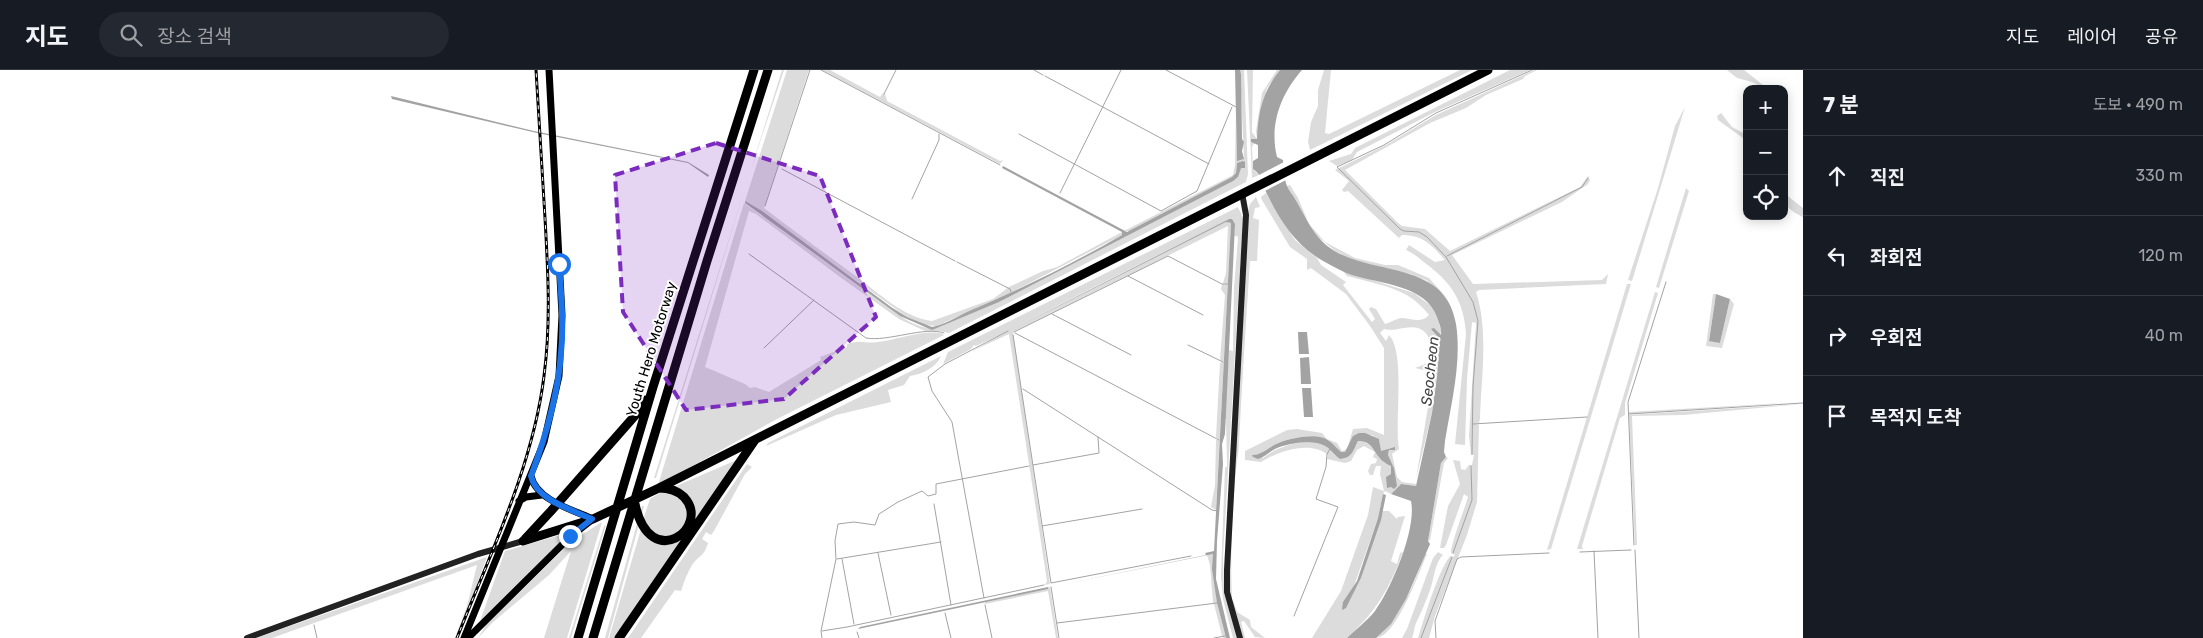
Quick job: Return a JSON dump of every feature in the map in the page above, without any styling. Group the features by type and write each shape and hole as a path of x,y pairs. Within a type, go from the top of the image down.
{"highway":[{"name":"Youth Hero Motorway","path":"578,638 653,387 754,70"},
{"name":"Youth Hero Motorway","path":"593,638 634,507 709,252 768,70"},
{"path":"523,541 592,519 659,488 1488,70"},
{"path":"523,541 552,511 639,411 653,387"},
{"path":"619,638 756,439"},
{"path":"634,507 643,529 655,538 669,540 683,534 687,530 690,519 687,502 673,490 659,488"}],"main road":[{"path":"466,638 519,501 531,476 550,422 559,376 562,352 561,300 549,70"},
{"path":"466,638 570,536 592,519 542,495 532,482 531,476"},
{"path":"519,501 526,497 542,495"}],"street":[{"path":"1240,638 1227,592 1227,570 1246,215 1242,193"},
{"path":"247,638 478,554 523,541"}],"highlighted area":[{"path":"716,143 820,176 876,317 784,399 686,410 623,312 615,175"}],"shaded area":[{"path":"782,70 784,70 750,172"},
{"path":"787,70 809,70 764,208 883,297 911,315 932,321 993,299 1009,287 1043,271 1057,267 1122,232 1122,235 991,303 936,326 925,325 907,317 745,201"},
{"path":"822,70 830,70 880,97 883,93 887,101 1000,161 1003,160 1000,164"},
{"path":"1235,70 1240,70 1241,74 1242,139 1244,142 1242,151 1244,159 1237,161"},
{"path":"1240,70 1244,70 1248,174 1246,182 949,333 925,331 899,319 756,214 749,211 705,367 745,384 750,388 755,387 769,392 821,360 820,357 847,347 847,344 878,342 931,333 944,335 777,419 658,485 744,203 900,316 923,327 935,328 999,302 1238,177 1237,163 1236,173 1232,177 1130,231 1124,231 1233,175 1235,165 1236,108 1237,160 1244,159"},
{"path":"1247,70 1253,70 1252,132 1257,139 1251,140 1251,142 1254,143 1252,147 1253,169 1259,175 1252,178"},
{"path":"1277,70 1280,70 1267,88 1257,139 1256,131 1262,93"},
{"path":"1280,70 1302,70 1288,89 1279,110 1276,121 1275,145 1277,157 1283,160 1287,186 1315,233 1333,250 1350,258 1406,273 1424,280 1438,290 1450,304 1456,324 1457,368 1445,441 1444,452 1446,457 1441,463 1428,541 1430,544 1406,599 1391,624 1376,638 1347,638 1375,611 1395,574 1406,542 1412,513 1411,501 1391,494 1401,484 1416,486 1432,413 1437,377 1440,339 1431,329 1434,328 1441,335 1441,328 1431,306 1423,298 1401,287 1349,274 1325,262 1298,241 1278,214 1265,191 1260,177 1253,169 1253,161 1258,158 1258,145 1251,142 1251,139 1257,139 1262,102 1269,86"},
{"path":"1324,70 1331,70 1325,133 1329,134 1460,70 1472,70 1310,150 1308,142 1311,122 1318,106 1318,90"},
{"path":"1510,70 1530,70 1435,112 1357,152 1352,160 1337,166 1329,161 1351,154 1355,148"},
{"path":"1537,70 1523,79 1486,95 1466,108 1430,123 1345,170 1398,223 1402,226 1425,229 1450,251 1580,187 1588,176 1590,180 1588,184 1562,202 1452,255 1473,284 1602,280 1608,274 1606,284 1479,290 1476,292 1480,307 1483,339 1480,419 1479,423 1474,423 1479,425 1477,502 1467,535 1435,616 1429,638 1418,638 1440,573 1450,556 1453,557 1455,555 1451,553 1451,550 1468,497 1464,494 1446,545 1444,548 1440,548 1448,506 1460,484 1453,460 1460,461 1461,469 1465,470 1469,465 1472,465 1474,455 1471,455 1469,436 1476,323 1472,322 1467,379 1465,445 1455,444 1466,334 1465,322 1459,302 1449,285 1434,270 1406,250 1409,245 1435,262 1445,260 1431,245 1421,239 1409,235 1402,235 1399,238 1348,191 1344,192 1342,190 1349,181 1335,170 1386,145 1436,115"},
{"path":"1727,70 1744,70 1763,85 1758,85 1737,78"},
{"path":"391,96 534,131 688,162 709,175 708,177 688,163 537,133 392,99"},
{"path":"1685,107 1632,281 1628,280 1658,188 1675,126"},
{"path":"1721,113 1732,127 1743,133 1743,138 1718,120 1717,116"},
{"path":"1245,162 1245,168 1241,168 1238,177 1233,181 999,302 932,330 900,316 745,203 745,201 762,211 891,307 907,317 932,327 945,323 1026,286 1122,235 1122,232 1002,168 1003,166 1127,232 1232,177 1236,173 1237,163"},
{"path":"746,184 656,478 654,478"},
{"path":"1290,185 1309,224 1325,242 1355,258 1385,265 1398,265 1429,278 1447,298 1426,280 1410,274 1352,260 1334,250 1311,231 1287,186"},
{"path":"1686,188 1689,191 1659,288 1656,287"},
{"path":"1266,193 1295,240 1317,258 1321,265 1346,282 1343,285 1372,322 1375,319 1369,309 1371,307 1376,309 1385,324 1401,318 1423,319 1429,315 1412,298 1392,288 1347,276 1343,271 1414,293 1434,308 1441,330 1432,413 1416,479 1430,395 1426,386 1430,383 1429,371 1415,368 1433,361 1430,341 1424,331 1413,327 1392,330 1384,329 1380,333 1386,341 1389,335 1394,344 1397,357 1399,449 1392,454 1397,477 1402,482 1416,484 1416,486 1401,484 1391,494 1385,491 1383,494 1378,518 1348,603 1361,578 1382,511 1389,511 1397,519 1398,517 1405,516 1391,561 1397,564 1400,553 1403,552 1393,577 1381,599 1366,619 1347,638 1312,638 1341,591 1368,515 1373,487 1384,491 1380,474 1381,466 1376,466 1373,475 1370,475 1368,471 1371,464 1376,463 1377,459 1373,457 1375,452 1364,446 1357,450 1351,461 1345,463 1327,459 1328,455 1313,448 1285,451 1261,462 1245,460 1245,451 1287,430 1297,429 1322,433 1327,439 1337,443 1342,451 1346,449 1345,452 1341,452 1324,438 1305,436 1274,445 1261,453 1253,455 1263,458 1284,447 1310,442 1325,446 1340,459 1350,456 1358,441 1363,442 1367,443 1370,446 1381,459 1391,466 1395,485 1394,468 1388,455 1390,448 1383,452 1380,451 1380,442 1372,435 1349,444 1348,447 1353,429 1367,428 1384,435 1384,348 1346,294 1311,268 1307,270 1307,259 1290,247 1261,197"},
{"path":"1788,196 1803,208 1803,217 1795,213 1789,208"},
{"path":"1256,197 1260,207 1255,208 1253,218 1259,220 1257,261 1250,261 1239,446 1233,501 1232,598 1230,598 1228,586 1248,211 1250,204"},
{"path":"1238,207 1243,218 1223,557 1224,588 1237,638 1233,638 1223,599 1221,576 1225,468 1227,466 1226,419 1224,419 1229,350 1233,351 1234,288 1238,238 1234,236 1235,224 1229,219 1011,329 1226,222 1231,223 1216,510 1211,507 1215,485 1216,440 1219,440 1216,437 1220,363 1223,362 1220,360 1225,295 1221,289 1222,284 1227,285 1223,283 1226,273 1228,226 1013,332 1050,584 1045,585 1047,581 1009,334 972,351 1008,331 976,346 974,345 971,349 943,364 948,352"},
{"path":"1229,219 1232,219 1235,224 1216,579 1230,638 1226,638 1217,603 1212,569 1213,554 1055,586 1206,555 1205,553 1214,551 1231,223 1226,222 1011,330"},
{"path":"1627,284 1631,284 1551,549 1547,550"},
{"path":"1655,292 1658,293 1625,403 1625,415 1620,418 1582,546 1583,549 1577,549"},
{"path":"1713,294 1716,294 1709,340 1720,343 1730,299 1734,304 1722,348 1706,346"},
{"path":"1716,294 1730,299 1720,343 1709,341"},
{"path":"1298,332 1307,332 1309,354 1299,354"},
{"path":"941,356 936,364 928,370 910,376 904,385 888,390 891,402 836,415 766,446 768,443"},
{"path":"1309,357 1311,384 1301,384 1300,358"},
{"path":"1302,388 1311,388 1313,417 1304,417"},
{"path":"1803,402 1629,414 1629,412"},
{"path":"1803,404 1683,415 1632,416 1637,545 1635,545 1629,415"},
{"path":"1365,433 1379,439 1381,451 1395,447 1395,450 1389,450 1388,455 1394,468 1397,486 1394,489 1391,487 1387,488 1386,477 1391,474 1391,466 1381,459 1370,445 1363,441 1358,441 1350,456 1340,459 1325,446 1307,442 1280,447 1258,459 1252,455 1261,453 1285,441 1298,437 1312,436 1324,438 1341,452 1345,452 1353,436"},
{"path":"1446,457 1448,458 1444,463 1430,540 1428,541 1441,463"},
{"path":"739,459 696,518 694,503 685,492 676,486"},
{"path":"747,464 752,467 745,474 714,531 711,535 706,532 702,539 708,543 706,548 690,568 681,591 675,590 641,638 628,638"},
{"path":"670,492 687,504 687,526 674,537 657,536 643,520 650,499 660,493"},
{"path":"1383,494 1386,495 1381,520 1361,578 1346,608 1342,610 1343,602 1357,581 1378,518"},
{"path":"642,506 644,506 608,638 605,638"},
{"path":"602,522 567,638 544,638 571,551 549,575 492,623 478,638 486,625 572,541"},
{"path":"606,525 571,638 569,638 604,526"},
{"path":"641,529 660,542 670,543 683,539 617,638 609,638"},
{"path":"564,534 563,541 480,621 505,551"},
{"path":"1438,552 1443,555 1436,566 1430,590 1416,623 1412,638 1402,638 1433,558"},
{"path":"1213,554 1217,603 1226,638 1222,638 1224,637 1222,636 1214,604 1216,603 1213,603 1210,565 1207,555"},
{"path":"1425,554 1427,554 1419,574 1399,616 1384,635 1376,638 1393,620 1406,599"},
{"path":"487,557 457,638 455,638 467,606 477,565 272,638 256,638"},
{"path":"1048,587 1048,589 858,629 860,627"},
{"path":"1050,587 1058,638 1056,638 1048,591 985,604 985,602 1048,589"},
{"path":"1233,600 1237,612 1250,620 1251,627 1265,638 1255,637 1244,621 1241,622 1245,638 1241,638 1231,601"}],"pier":[{"path":"1286,161 1288,179 1263,192 1257,176"}],"waterway":[{"path":"765,206 810,70"},
{"path":"821,70 1000,165"},
{"path":"884,94 896,70"},
{"path":"1034,70 1043,75"},
{"path":"1060,193 1121,70"},
{"path":"1166,70 1238,108"},
{"path":"1472,454 1473,386 1478,321 1473,302 1446,257 1427,237 1419,232 1400,229 1337,167 1384,145 1436,113 1532,70"},
{"path":"1045,76 1209,164"},
{"path":"1019,134 1161,211 1197,191 1232,107"},
{"path":"912,199 939,140 939,134"},
{"path":"782,169 955,261"},
{"path":"1447,256 1582,187 1588,178"},
{"path":"749,254 866,338 885,338 926,331 944,333"},
{"path":"1014,332 1168,256 1222,284 1228,284"},
{"path":"957,262 1010,289 1011,292"},
{"path":"1128,276 1203,315"},
{"path":"1634,545 1628,402 1666,282"},
{"path":"764,348 814,300"},
{"path":"1052,314 1131,355"},
{"path":"984,598 952,422 932,391 928,377 945,364 1008,331"},
{"path":"1015,333 1219,440"},
{"path":"1013,335 1051,583 1191,556"},
{"path":"1188,345 1223,362"},
{"path":"1023,389 1212,510 1217,511"},
{"path":"1629,414 1803,403"},
{"path":"1473,424 1587,417"},
{"path":"1033,465 1099,453 1098,437"},
{"path":"1294,616 1338,507 1316,499 1326,467 1327,454 1330,449"},
{"path":"822,638 821,631 836,559 835,541 838,524 854,522 875,525 879,514 898,502 922,491 928,496 936,494 936,484 1029,466"},
{"path":"1453,553 1472,500 1471,466"},
{"path":"934,504 951,605"},
{"path":"1042,526 1142,509"},
{"path":"837,559 941,542"},
{"path":"1580,552 1631,550"},
{"path":"1635,550 1639,638"},
{"path":"1594,551 1598,638"},
{"path":"878,553 891,615"},
{"path":"1436,638 1435,621 1457,559 1461,557 1549,553"},
{"path":"1421,638 1452,557"},
{"path":"842,559 854,624"},
{"path":"822,631 1044,585"},
{"path":"1051,587 1059,638"},
{"path":"1057,623 1217,603"},
{"path":"985,605 992,638"},
{"path":"945,613 951,638"},
{"path":"314,625 317,638"},
{"path":"857,632 859,638"},
{"path":"1214,638 1225,636"}],"railway":[{"path":"457,638 509,509 520,476 538,410 544,376 548,336 548,277 536,70"}],"route":[{"path":"559,264 562,332 559,376 550,422 531,476 532,482 542,495 592,519 570,536"}],"water label":[{"name":"Seocheon","path":"1430,371"}]}
